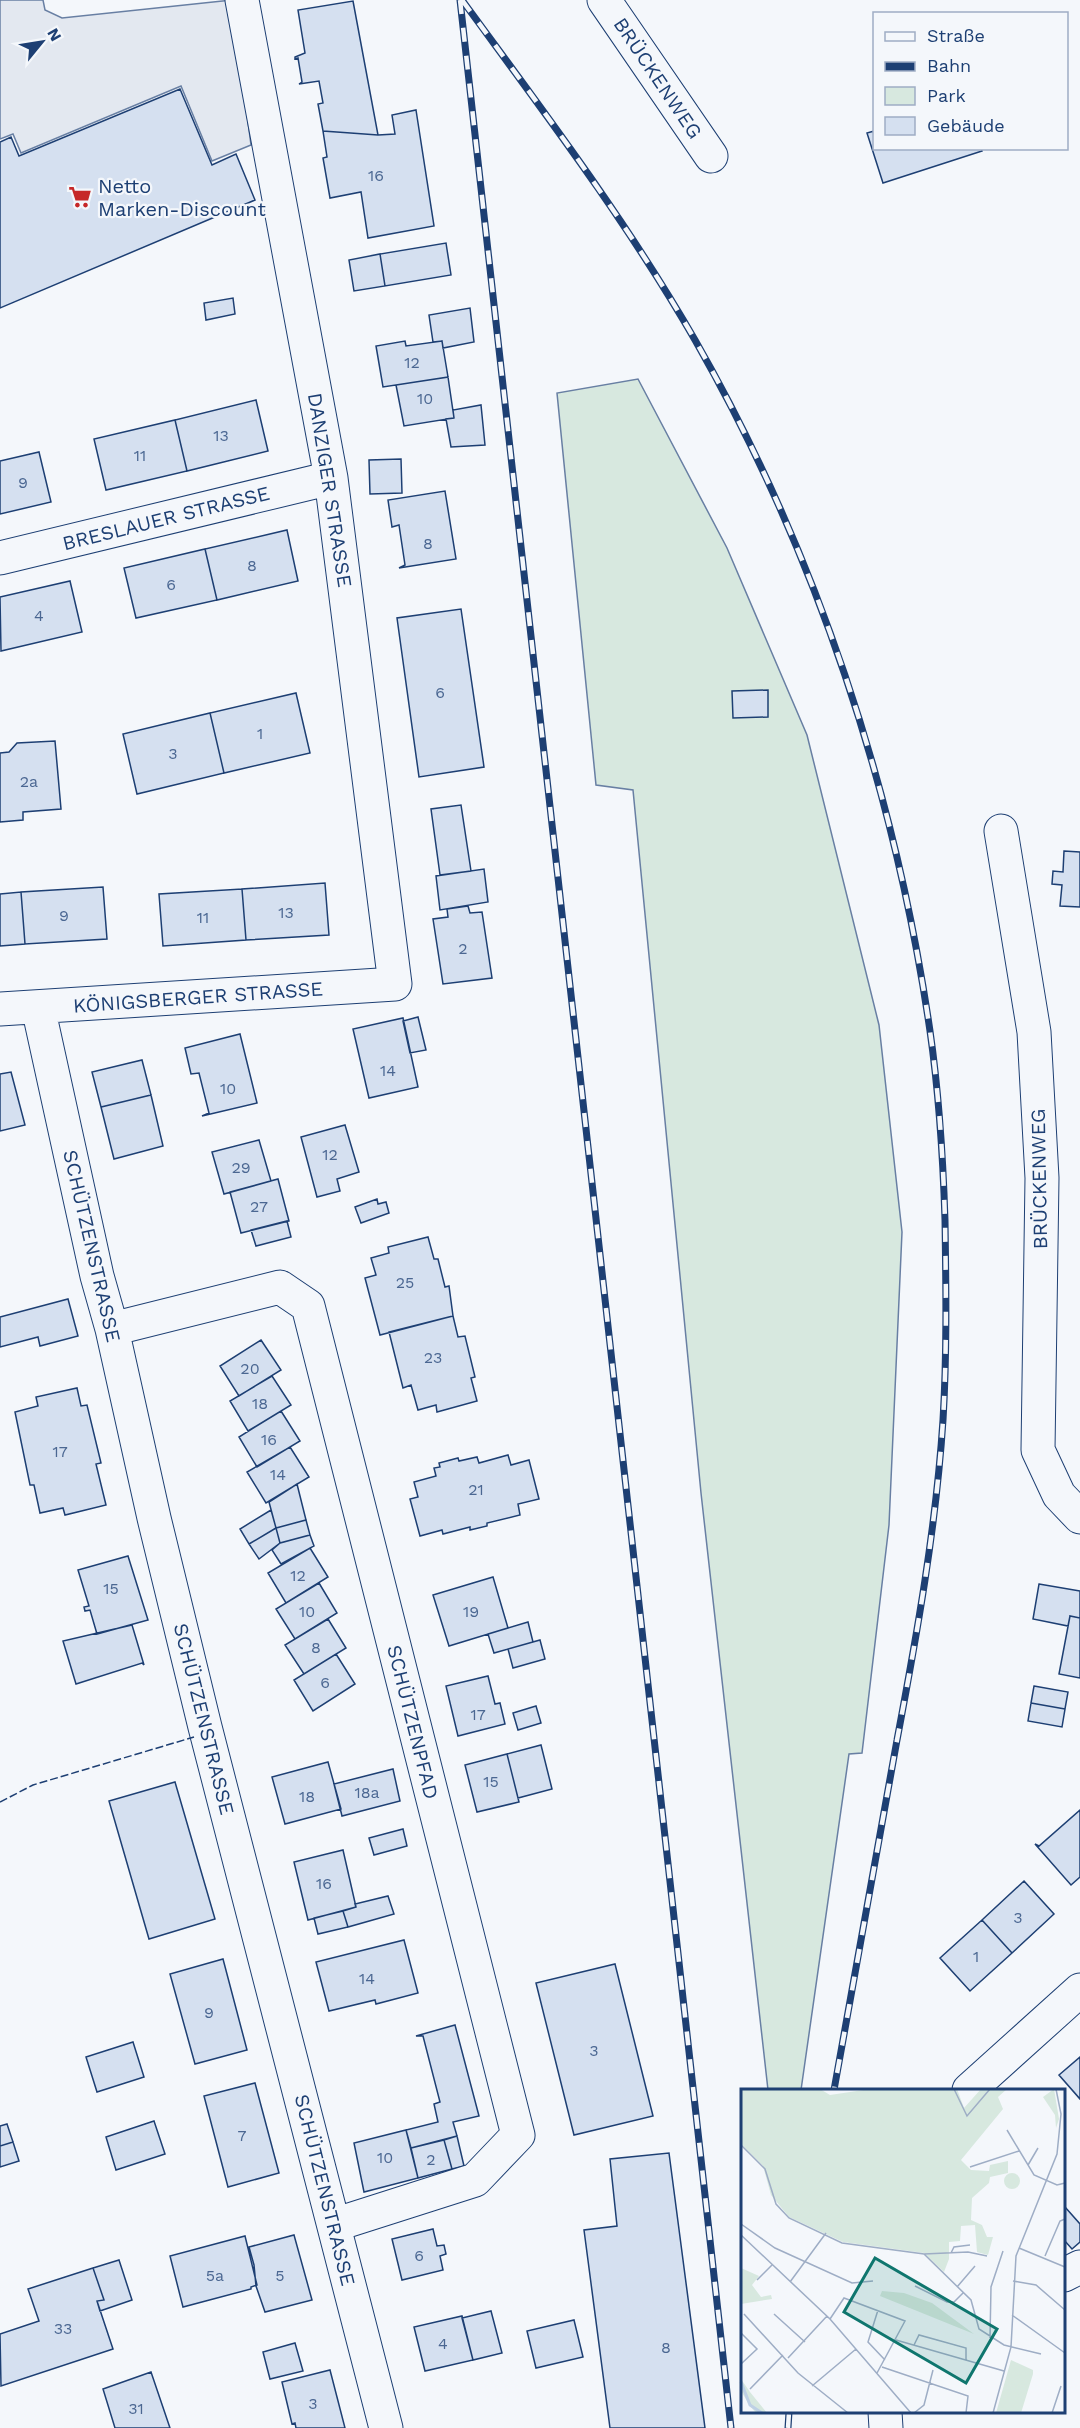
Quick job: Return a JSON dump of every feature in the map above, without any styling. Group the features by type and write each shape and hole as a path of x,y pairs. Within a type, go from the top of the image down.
{"street":[{"name":"DANZIGER STRASSE","path":"242,0 331,478 395,984"},
{"name":"BRÜCKENWEG","path":"604,0 711,156"},
{"name":"BRESLAUER STRASSE","path":"0,558 331,478"},
{"name":"BRÜCKENWEG","path":"1001,831 1034,1032 1042,1178 1038,1450 1059,1495 1080,1517"},
{"name":"KÖNIGSBERGER STRASSE","path":"0,1009 395,984"},
{"name":"SCHÜTZENSTRASSE","path":"38,1007 97,1276 112,1329 154,1518 205,1727 386,2428"},
{"name":"SCHÜTZENPFAD","path":"112,1329 280,1287 308,1306 518,2135 475,2180 334,2225"},
{"path":"971,2089 1080,1990"},
{"path":"1065,2274 1080,2266"},
{"path":"885,2413 886,2428"}],"green space":[{"path":"638,379 727,548 807,735 879,1025 902,1232 889,1525 862,1753 849,1754 801,2089 768,2089 701,1493 633,790 596,785 557,393"}],"shaded area":[{"path":"0,0 43,0 45,10 62,18 232,0 251,145 212,161 181,86 21,153 13,134 0,139"}],"building":[{"path":"353,1 378,135 323,131 318,104 323,103 319,81 299,84 302,82 298,58 295,59 295,57 305,53 298,10"},
{"path":"180,89 212,165 236,154 255,200 0,308 0,142 11,137 19,156"},
{"path":"416,110 434,226 368,238 361,192 330,198 323,158 327,157 323,131 395,134 392,115"},
{"path":"873,131 873,150 982,151 883,183 867,133"},
{"path":"446,243 451,275 385,286 380,254"},
{"path":"380,254 385,286 354,291 349,260"},
{"path":"233,298 235,314 206,320 204,303"},
{"path":"470,308 474,342 443,348 442,341 433,342 429,315"},
{"path":"405,341 406,346 442,341 448,377 383,387 376,346"},
{"path":"448,377 454,418 404,426 396,385"},
{"path":"256,400 268,451 187,471 175,420"},
{"path":"481,405 485,445 451,447 446,419 454,418 453,410"},
{"path":"175,420 187,471 106,490 94,439"},
{"path":"39,452 51,502 0,514 0,461"},
{"path":"401,459 402,493 370,494 369,460"},
{"path":"445,491 456,559 399,568 405,565 399,525 392,527 388,500"},
{"path":"287,530 298,581 217,600 205,549"},
{"path":"205,549 217,600 136,618 124,568"},
{"path":"70,581 82,632 1,651 0,597"},
{"path":"461,609 484,767 419,777 397,618"},
{"path":"768,690 768,717 733,718 732,691"},
{"path":"296,693 310,753 224,773 210,713"},
{"path":"210,713 224,773 137,794 123,734"},
{"path":"55,741 61,809 23,812 23,820 0,822 0,753 9,752 17,743"},
{"path":"461,805 471,871 440,875 431,809"},
{"path":"1064,851 1080,852 1080,907 1060,906 1062,885 1052,884 1053,871 1063,872"},
{"path":"484,869 488,902 440,910 436,876"},
{"path":"325,883 329,935 246,940 242,889"},
{"path":"103,887 107,939 25,944 21,892"},
{"path":"242,889 246,940 163,946 159,894"},
{"path":"21,892 25,944 0,946 0,894"},
{"path":"468,906 470,913 482,912 492,978 443,984 433,919 448,917 447,909"},
{"path":"418,1017 426,1050 410,1053 403,1021"},
{"path":"403,1018 418,1087 369,1098 353,1029"},
{"path":"240,1034 257,1103 202,1116 209,1113 199,1073 191,1074 185,1048"},
{"path":"142,1060 151,1095 101,1107 92,1072"},
{"path":"11,1072 25,1125 0,1131 0,1074"},
{"path":"151,1095 163,1146 114,1159 101,1107"},
{"path":"345,1125 359,1172 337,1179 340,1191 317,1197 301,1137"},
{"path":"259,1140 271,1181 224,1194 212,1152"},
{"path":"278,1179 289,1221 241,1233 230,1192"},
{"path":"377,1199 378,1204 386,1202 389,1213 361,1223 355,1207"},
{"path":"287,1221 291,1237 256,1246 251,1230"},
{"path":"428,1237 434,1259 438,1259 445,1287 449,1286 453,1316 380,1335 365,1278 376,1275 371,1258 389,1253 388,1247"},
{"path":"68,1299 78,1336 40,1346 38,1337 0,1347 0,1317"},
{"path":"453,1316 458,1337 465,1336 475,1377 471,1378 477,1401 437,1412 436,1405 418,1410 411,1385 403,1388 389,1332"},
{"path":"261,1340 281,1370 239,1396 220,1366"},
{"path":"272,1376 291,1405 248,1431 230,1401"},
{"path":"77,1388 81,1406 87,1405 101,1463 96,1464 106,1505 65,1515 63,1508 40,1513 34,1485 30,1485 15,1412 38,1406 36,1397"},
{"path":"281,1411 300,1441 257,1467 239,1437"},
{"path":"290,1447 309,1477 266,1503 247,1472"},
{"path":"508,1455 511,1465 529,1460 539,1499 518,1504 520,1515 487,1523 487,1526 470,1530 470,1527 443,1534 442,1530 420,1536 410,1499 418,1497 414,1482 436,1476 434,1468 440,1467 439,1463 458,1458 459,1461 477,1457 479,1463"},
{"path":"297,1484 306,1520 276,1528 269,1502"},
{"path":"271,1510 276,1528 249,1544 240,1529"},
{"path":"306,1520 310,1535 280,1543 276,1528"},
{"path":"276,1528 280,1543 259,1559 249,1544"},
{"path":"310,1535 314,1546 281,1564 272,1550 280,1543"},
{"path":"310,1548 328,1577 286,1603 268,1573"},
{"path":"128,1556 148,1620 97,1634 90,1610 85,1611 84,1607 89,1606 78,1570"},
{"path":"493,1577 508,1628 449,1646 433,1595"},
{"path":"319,1583 337,1613 295,1639 276,1609"},
{"path":"1039,1584 1080,1591 1080,1618 1070,1616 1068,1626 1033,1619"},
{"path":"1070,1616 1080,1618 1080,1678 1059,1674"},
{"path":"328,1619 346,1648 304,1674 285,1645"},
{"path":"528,1622 533,1642 494,1653 488,1634"},
{"path":"132,1625 144,1665 142,1663 76,1684 63,1641"},
{"path":"540,1640 545,1659 513,1668 508,1649"},
{"path":"336,1654 355,1684 313,1711 294,1680"},
{"path":"488,1676 495,1704 500,1703 505,1724 458,1736 446,1686"},
{"path":"1034,1686 1068,1692 1065,1709 1031,1703"},
{"path":"1031,1703 1065,1709 1062,1727 1028,1721"},
{"path":"536,1706 541,1723 518,1730 513,1713"},
{"path":"541,1745 552,1789 518,1798 507,1754"},
{"path":"507,1754 519,1802 477,1812 465,1765"},
{"path":"328,1762 341,1809 285,1824 272,1777"},
{"path":"393,1769 400,1801 342,1816 334,1784"},
{"path":"175,1782 215,1919 149,1939 109,1801"},
{"path":"1080,1810 1080,1877 1071,1885 1035,1844 1039,1846"},
{"path":"403,1829 407,1846 374,1855 369,1838"},
{"path":"343,1850 356,1907 308,1920 294,1862"},
{"path":"1024,1881 1054,1914 1012,1953 982,1920"},
{"path":"388,1896 394,1914 348,1927 343,1911 356,1907 355,1904"},
{"path":"343,1911 348,1927 318,1934 314,1918"},
{"path":"982,1920 1012,1953 970,1991 940,1958"},
{"path":"404,1940 418,1993 376,2004 375,2000 329,2011 316,1962"},
{"path":"223,1959 247,2050 195,2064 170,1974"},
{"path":"615,1964 653,2116 574,2135 536,1983"},
{"path":"455,2025 479,2116 453,2122 457,2136 411,2148 406,2130 438,2122 434,2104 440,2102 423,2036 416,2036"},
{"path":"133,2042 144,2077 97,2092 86,2057"},
{"path":"1080,2057 1080,2099 1059,2075"},
{"path":"255,2083 279,2173 228,2187 204,2096"},
{"path":"154,2121 165,2154 116,2170 106,2137"},
{"path":"7,2124 13,2142 0,2146 0,2126"},
{"path":"406,2130 418,2178 364,2192 354,2143"},
{"path":"457,2136 464,2166 452,2169 444,2140"},
{"path":"444,2140 452,2169 418,2178 411,2148"},
{"path":"13,2142 19,2161 0,2167 0,2146"},
{"path":"669,2153 705,2428 610,2428 584,2230 617,2226 610,2159"},
{"path":"1065,2207 1080,2224 1080,2242 1072,2249 1065,2241"},
{"path":"433,2229 437,2246 444,2245 446,2254 440,2256 443,2270 402,2280 392,2239"},
{"path":"294,2235 312,2300 265,2312 256,2286 249,2247"},
{"path":"245,2236 257,2285 251,2289 183,2307 170,2256"},
{"path":"119,2260 132,2300 100,2311 97,2301 104,2300 93,2268"},
{"path":"93,2268 104,2300 97,2301 113,2349 1,2386 0,2334 39,2321 28,2289"},
{"path":"491,2311 502,2353 473,2360 462,2318"},
{"path":"462,2316 473,2360 425,2371 414,2327"},
{"path":"574,2320 583,2357 536,2368 527,2331"},
{"path":"295,2343 303,2371 270,2379 263,2352"},
{"path":"330,2370 345,2428 296,2428 295,2423 292,2424 282,2382"},
{"path":"151,2372 170,2428 115,2428 103,2389"}],"railway":[{"path":"460,0 731,2428"},
{"path":"462,0 583,167 668,295 738,421 778,504 813,588 845,675 896,851 915,941 930,1031 942,1149 946,1295 943,1420 936,1501 918,1621 834,2089"},
{"path":"788,2428 789,2413"}],"fence":[{"path":"0,1802 33,1785 194,1737"}],"place":[{"name":"Netto Marken-Discount","path":"80,197"}]}
